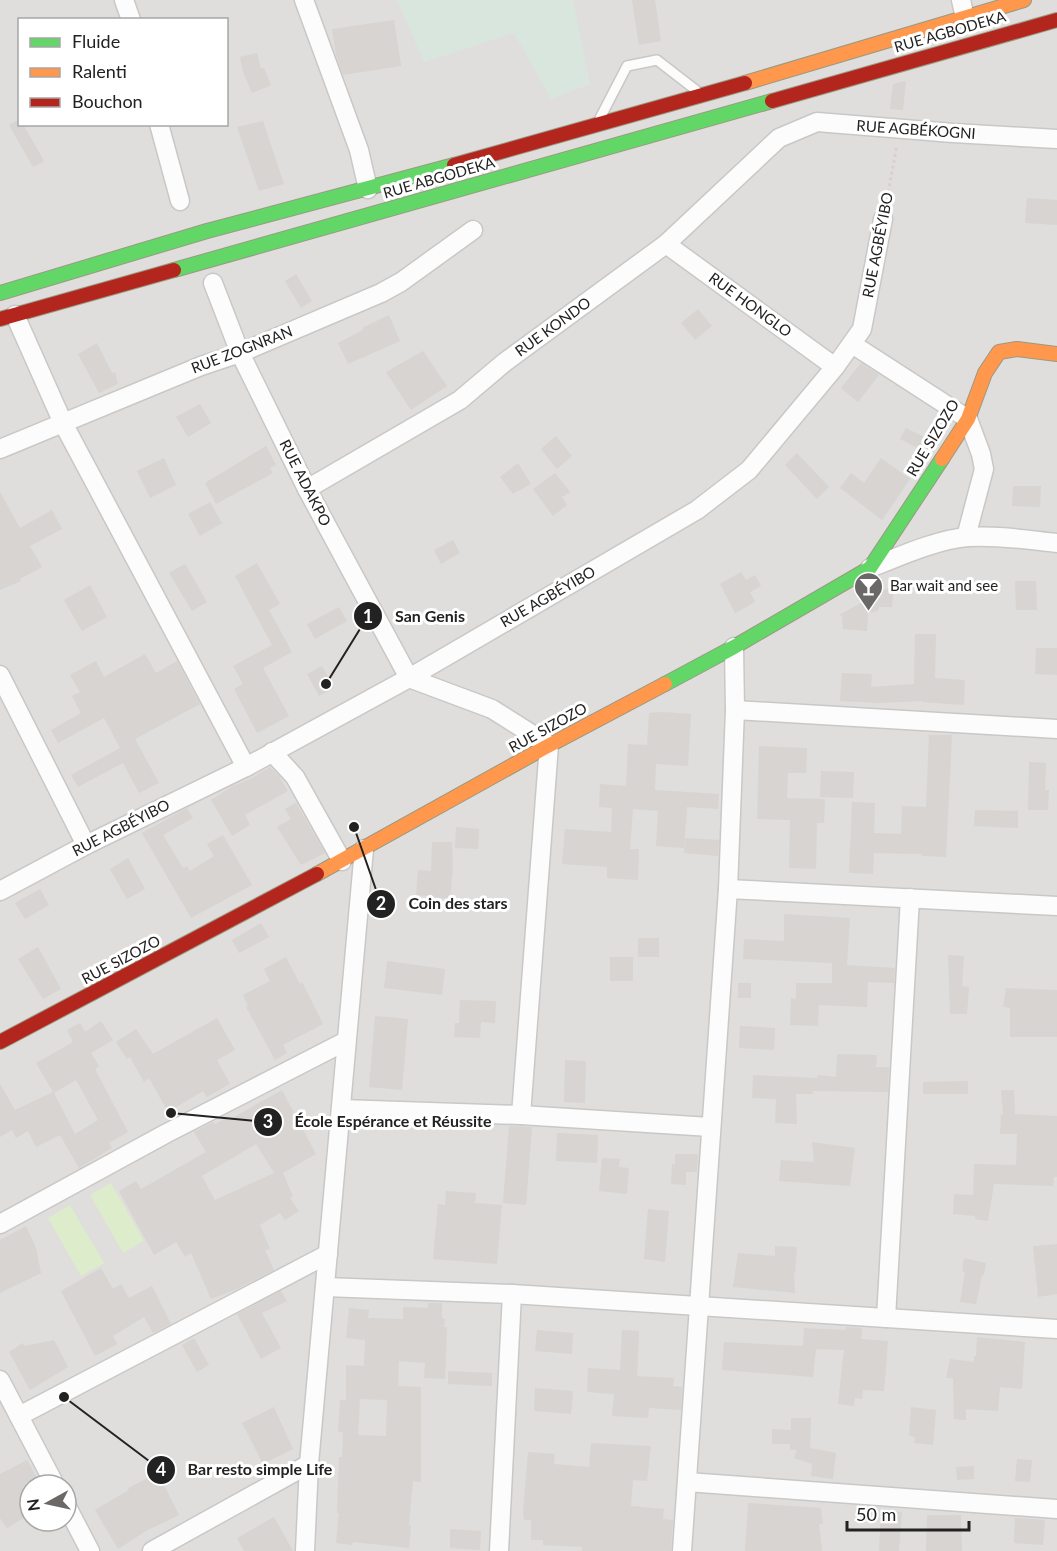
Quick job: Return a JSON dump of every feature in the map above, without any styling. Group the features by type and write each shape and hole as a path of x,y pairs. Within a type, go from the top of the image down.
{"main road":[{"name":"RUE AGBODEKA","path":"884,41 963,9 1024,0"},
{"name":"RUE AGBODEKA","path":"887,67 1057,20"},
{"name":"RUE ABGODEKA","path":"0,292 207,231 703,96 884,41"},
{"name":"RUE ABGODEKA","path":"7,317 716,118 887,67"},
{"path":"0,292 7,317"},
{"name":"RUE SIZOZO","path":"0,1042 342,861 734,647 870,568 968,419 990,363 999,352 1017,349 1057,354"}],"street":[{"path":"124,0 130,18"},
{"path":"304,0 359,150 368,189"},
{"name":"RUE AGBÉKOGNI","path":"779,138 817,122 1057,139"},
{"path":"160,126 180,201"},
{"name":"RUE KONDO","path":"307,489 460,400 505,362 666,244 779,138"},
{"name":"RUE AGBÉYIBO","path":"0,891 86,845 246,767 409,678 697,510 749,470 835,367 862,329 883,219"},
{"name":"RUE ZOGNRAN","path":"0,449 201,366 240,353 391,287 472,230"},
{"name":"RUE HONGLO","path":"666,244 835,367"},
{"name":"RUE ADAKPO","path":"213,283 240,353 307,489 409,678"},
{"path":"7,317 246,767"},
{"path":"852,344 968,419 984,469 966,537"},
{"path":"870,568 910,552 966,537 995,537 1057,543"},
{"path":"682,1551 728,889 735,710 734,647"},
{"path":"0,675 86,845"},
{"path":"409,678 492,710 549,746 521,1115"},
{"path":"735,710 1057,729"},
{"path":"272,752 295,777 342,861"},
{"path":"305,1551 309,1464 364,849"},
{"path":"728,889 1057,906"},
{"path":"885,1318 910,898"},
{"path":"0,1224 167,1133 346,1041"},
{"path":"340,1109 521,1115 710,1128"},
{"path":"19,1416 328,1254"},
{"path":"325,1287 513,1294 1057,1329"},
{"path":"499,1551 513,1294"},
{"path":"0,1380 5,1400 19,1416 49,1473"},
{"path":"152,1551 309,1464"},
{"path":"687,1482 1057,1509"},
{"path":"78,1528 90,1551"}],"lane":[{"path":"596,125 627,66 657,60 703,96"}],"path":[{"name":"RUE AGBÉYIBO","path":"883,219 901,129"}],"shaded area":[{"path":"0,0 1057,0 1057,1551 0,1551"},
{"path":"397,0 573,0 590,84 551,99 514,33 424,62"}],"green space":[{"path":"111,1183 144,1241 123,1253 90,1195"},
{"path":"70,1205 104,1263 81,1276 48,1218"}],"building":[{"path":"632,0 655,0 661,41 639,45"},
{"path":"394,20 401,66 343,75 336,55 332,29"},
{"path":"257,53 261,69 264,68 271,85 252,93 243,72 240,57"},
{"path":"906,81 903,110 890,109 893,84"},
{"path":"18,120 18,126 24,126 44,161 33,167 9,125"},
{"path":"263,121 284,184 259,191 237,127"},
{"path":"1027,198 1057,200 1057,225 1025,223"},
{"path":"296,274 312,301 301,308 285,281"},
{"path":"698,309 712,326 695,340 681,323"},
{"path":"389,315 400,341 348,364 338,343"},
{"path":"97,343 112,373 115,372 118,384 99,393 78,354"},
{"path":"423,351 447,386 411,410 386,372"},
{"path":"861,363 879,375 858,402 841,388"},
{"path":"200,404 211,423 188,437 176,417"},
{"path":"906,428 934,442 928,453 900,439"},
{"path":"556,436 572,456 557,469 541,449"},
{"path":"266,446 276,465 270,468 273,473 216,504 205,483"},
{"path":"797,453 829,487 817,499 785,465"},
{"path":"164,458 176,485 150,498 137,471"},
{"path":"881,458 910,479 882,520 840,488 851,473 864,483"},
{"path":"518,463 531,484 513,494 500,477"},
{"path":"555,473 570,492 562,497 567,505 553,516 533,489"},
{"path":"1013,486 1041,486 1040,507 1012,506"},
{"path":"0,492 20,528 52,510 62,529 30,546 42,567 20,579 21,581 0,590"},
{"path":"210,502 222,523 200,536 188,514"},
{"path":"453,540 460,553 441,564 434,550"},
{"path":"257,563 280,604 269,610 292,652 263,668 289,716 257,733 234,689 243,684 233,666 272,645 235,576"},
{"path":"185,564 207,602 192,611 169,573"},
{"path":"741,572 746,580 755,575 761,586 750,592 755,602 735,613 720,584"},
{"path":"1015,581 1036,581 1037,610 1016,610"},
{"path":"90,585 107,617 82,631 64,600"},
{"path":"894,585 892,607 879,607 878,611 868,613 867,631 843,629 842,616 839,615"},
{"path":"339,607 347,621 315,639 307,624"},
{"path":"915,634 936,634 935,678 965,680 964,705 922,701 879,703 840,701 842,673 872,674 871,687 914,684"},
{"path":"1036,648 1057,648 1057,675 1035,674"},
{"path":"145,654 156,673 177,661 200,704 135,739 159,783 139,793 123,763 78,787 71,775 120,748 104,718 58,743 51,730 81,713 72,696 80,692 70,675 96,661 104,677"},
{"path":"322,666 334,688 319,696 307,674"},
{"path":"649,713 691,714 688,766 656,764 655,790 719,794 718,809 687,807 684,848 656,846 658,811 633,809 630,849 639,849 638,880 607,878 607,867 562,864 565,829 611,832 612,808 599,807 600,784 626,786 628,744 647,745"},
{"path":"929,735 952,735 946,857 874,853 873,874 849,873 852,802 875,803 874,833 901,834 902,806 926,807"},
{"path":"759,746 807,748 806,773 788,773 787,798 825,799 824,823 817,823 816,869 789,868 790,820 757,819"},
{"path":"1029,762 1046,763 1045,790 1049,790 1048,810 1028,810"},
{"path":"270,767 288,791 245,815 250,825 232,836 211,800"},
{"path":"821,771 854,772 853,798 820,797"},
{"path":"296,803 325,853 301,865 277,827 291,819 285,809"},
{"path":"187,808 193,818 163,835 183,868 187,866 190,871 214,856 207,844 223,835 252,885 191,918 142,833"},
{"path":"975,810 1018,811 1018,828 974,826"},
{"path":"456,827 479,829 478,849 455,848"},
{"path":"685,838 719,840 718,856 684,853"},
{"path":"432,842 452,842 453,866 450,899 416,895 418,870 431,871"},
{"path":"128,858 145,889 127,899 110,869"},
{"path":"40,889 49,905 25,919 15,903"},
{"path":"784,914 850,918 847,965 895,968 894,983 868,982 867,1007 819,1005 818,1026 790,1025 791,998 796,999 796,983 832,983 832,963 743,959 744,939 784,941"},
{"path":"261,923 269,937 239,953 232,940"},
{"path":"638,938 659,938 659,957 638,957"},
{"path":"38,947 61,989 43,999 18,959"},
{"path":"948,955 964,956 962,986 969,987 967,1014 950,1014"},
{"path":"286,957 300,984 302,982 323,1024 283,1045 287,1053 275,1060 246,1007 248,1006 243,995 270,981 264,969"},
{"path":"610,957 633,957 633,981 610,981"},
{"path":"387,961 445,969 442,995 384,988"},
{"path":"738,983 751,983 751,998 738,998"},
{"path":"1006,988 1057,990 1057,1037 1010,1037 1010,1008 1003,1007"},
{"path":"460,1000 496,1001 495,1023 481,1022 480,1038 454,1037 455,1023 459,1023"},
{"path":"375,1016 408,1019 402,1090 369,1087"},
{"path":"217,1018 235,1050 217,1060 230,1084 207,1097 203,1091 168,1112 149,1078 144,1082 130,1057 127,1059 116,1042 136,1029 153,1054"},
{"path":"101,1021 113,1040 91,1053 99,1066 95,1069 128,1132 109,1143 112,1148 79,1168 60,1135 36,1147 28,1131 16,1138 12,1130 0,1137 0,1084 15,1110 53,1092 36,1063 73,1042 67,1030 80,1023 85,1032","holes":["76,1080 98,1120 75,1134 54,1093"]},
{"path":"740,1026 775,1028 774,1050 739,1048"},
{"path":"837,1054 877,1055 876,1067 889,1067 888,1092 813,1091 813,1094 796,1094 797,1124 775,1123 776,1099 752,1098 753,1075 836,1077"},
{"path":"565,1060 586,1061 585,1103 564,1102"},
{"path":"968,1081 968,1094 923,1094 923,1082"},
{"path":"282,1090 316,1154 283,1173 293,1196 290,1198 299,1211 285,1220 280,1213 260,1225 270,1249 265,1250 274,1270 211,1299 191,1253 185,1257 176,1242 154,1255 119,1191 136,1181 141,1189 206,1152 194,1132 213,1122 215,1124 226,1118 227,1121","holes":["256,1144 274,1173 215,1200 202,1176"]},
{"path":"1001,1090 1014,1090 1015,1114 1057,1116 1057,1177 1054,1177 1053,1186 994,1184 988,1221 975,1219 975,1216 953,1214 954,1194 973,1195 974,1164 1016,1165 1017,1134 1000,1134 1001,1114 1003,1114"},
{"path":"509,1126 532,1127 526,1205 503,1203"},
{"path":"557,1133 598,1135 597,1163 556,1161"},
{"path":"812,1142 855,1148 850,1186 779,1181 781,1160 814,1162"},
{"path":"675,1154 698,1154 697,1172 686,1172 686,1185 671,1184"},
{"path":"602,1158 620,1159 619,1167 629,1168 627,1194 599,1191"},
{"path":"446,1191 476,1193 475,1203 502,1205 497,1264 433,1259 438,1204 445,1205"},
{"path":"648,1209 669,1211 665,1262 644,1259"},
{"path":"26,1226 36,1248 41,1273 0,1293 0,1240"},
{"path":"1057,1244 1057,1294 1038,1297 1033,1246"},
{"path":"775,1246 797,1247 794,1273 795,1293 733,1287 738,1253 775,1256"},
{"path":"964,1258 986,1263 976,1304 960,1302 965,1272 962,1271"},
{"path":"101,1268 113,1289 121,1284 129,1298 152,1286 171,1324 153,1333 144,1317 113,1336 117,1344 95,1356 61,1291"},
{"path":"281,1291 287,1301 262,1313 281,1348 261,1359 237,1314"},
{"path":"428,1303 442,1303 442,1318 445,1319 444,1327 447,1327 445,1379 424,1378 425,1363 399,1361 398,1386 421,1387 421,1482 413,1481 409,1548 353,1542 352,1545 336,1543 339,1513 337,1513 339,1457 342,1457 343,1432 338,1432 340,1400 346,1400 346,1365 364,1366 365,1340 346,1338 349,1308 369,1310 368,1318 403,1319 403,1307 428,1308","holes":["360,1399 387,1400 386,1436 358,1435"]},
{"path":"846,1327 862,1328 861,1339 888,1341 884,1391 863,1390 862,1399 855,1398 854,1406 838,1404 844,1350 816,1349 813,1377 722,1370 724,1342 803,1346 804,1328 846,1330"},
{"path":"537,1330 573,1333 572,1354 535,1351"},
{"path":"622,1330 639,1331 637,1376 674,1378 673,1386 682,1387 681,1410 649,1408 648,1418 612,1416 614,1394 587,1392 588,1368 620,1370"},
{"path":"977,1337 1025,1342 1022,1389 1000,1387 998,1411 966,1409 966,1420 954,1419 953,1378 946,1378 950,1359 974,1362"},
{"path":"194,1338 209,1365 197,1372 182,1345"},
{"path":"54,1340 68,1367 30,1390 9,1352 23,1343 24,1346"},
{"path":"448,1371 492,1373 492,1386 448,1384"},
{"path":"535,1388 573,1391 571,1414 534,1411"},
{"path":"274,1407 293,1449 263,1464 242,1423"},
{"path":"911,1407 936,1410 933,1445 914,1443 915,1437 909,1436"},
{"path":"791,1418 811,1418 810,1448 836,1453 833,1479 811,1476 812,1464 794,1458 797,1450 790,1450 790,1444 772,1444 772,1429 791,1430"},
{"path":"591,1443 651,1446 647,1481 633,1480 631,1506 664,1509 663,1519 673,1520 671,1551 582,1551 582,1547 543,1545 543,1540 531,1540 531,1520 524,1520 523,1511 528,1452 555,1454 554,1464 589,1467"},
{"path":"1017,1459 1032,1460 1030,1482 1015,1481"},
{"path":"27,1460 34,1473 18,1473 18,1521 7,1528 0,1518 0,1474"},
{"path":"974,1466 974,1479 957,1480 956,1467"},
{"path":"158,1473 179,1515 146,1531 118,1549 95,1510 129,1490 128,1488"},
{"path":"748,1503 821,1508 823,1524 819,1524 822,1551 745,1551"},
{"path":"881,1511 902,1512 899,1551 879,1551"},
{"path":"927,1515 961,1515 962,1551 926,1551"},
{"path":"274,1517 293,1551 244,1551 237,1538"},
{"path":"1015,1518 1045,1520 1043,1545 1014,1543"},
{"path":"450,1529 481,1531 480,1550 450,1548"}],"traffic: fast":[{"path":"174,270 772,101"},
{"path":"0,293 207,231 454,165"},
{"path":"665,684 870,568 942,459"}],"traffic: slow":[{"path":"745,83 1024,0"},
{"path":"942,459 968,419 985,373 999,352 1017,349 1057,354"},
{"path":"317,874 544,748 665,684"}],"traffic: jam":[{"path":"772,101 1057,20"},
{"path":"454,165 745,83"},
{"path":"0,319 174,270"},
{"path":"0,1042 317,874"}],"place":[{"name":"Bar wait and see","path":"869,612"},
{"name":"San Genis","path":"326,684"},
{"name":"Coin des stars","path":"354,827"},
{"name":"École Espérance et Réussite","path":"171,1113"},
{"name":"Bar resto simple Life","path":"64,1397"}]}
